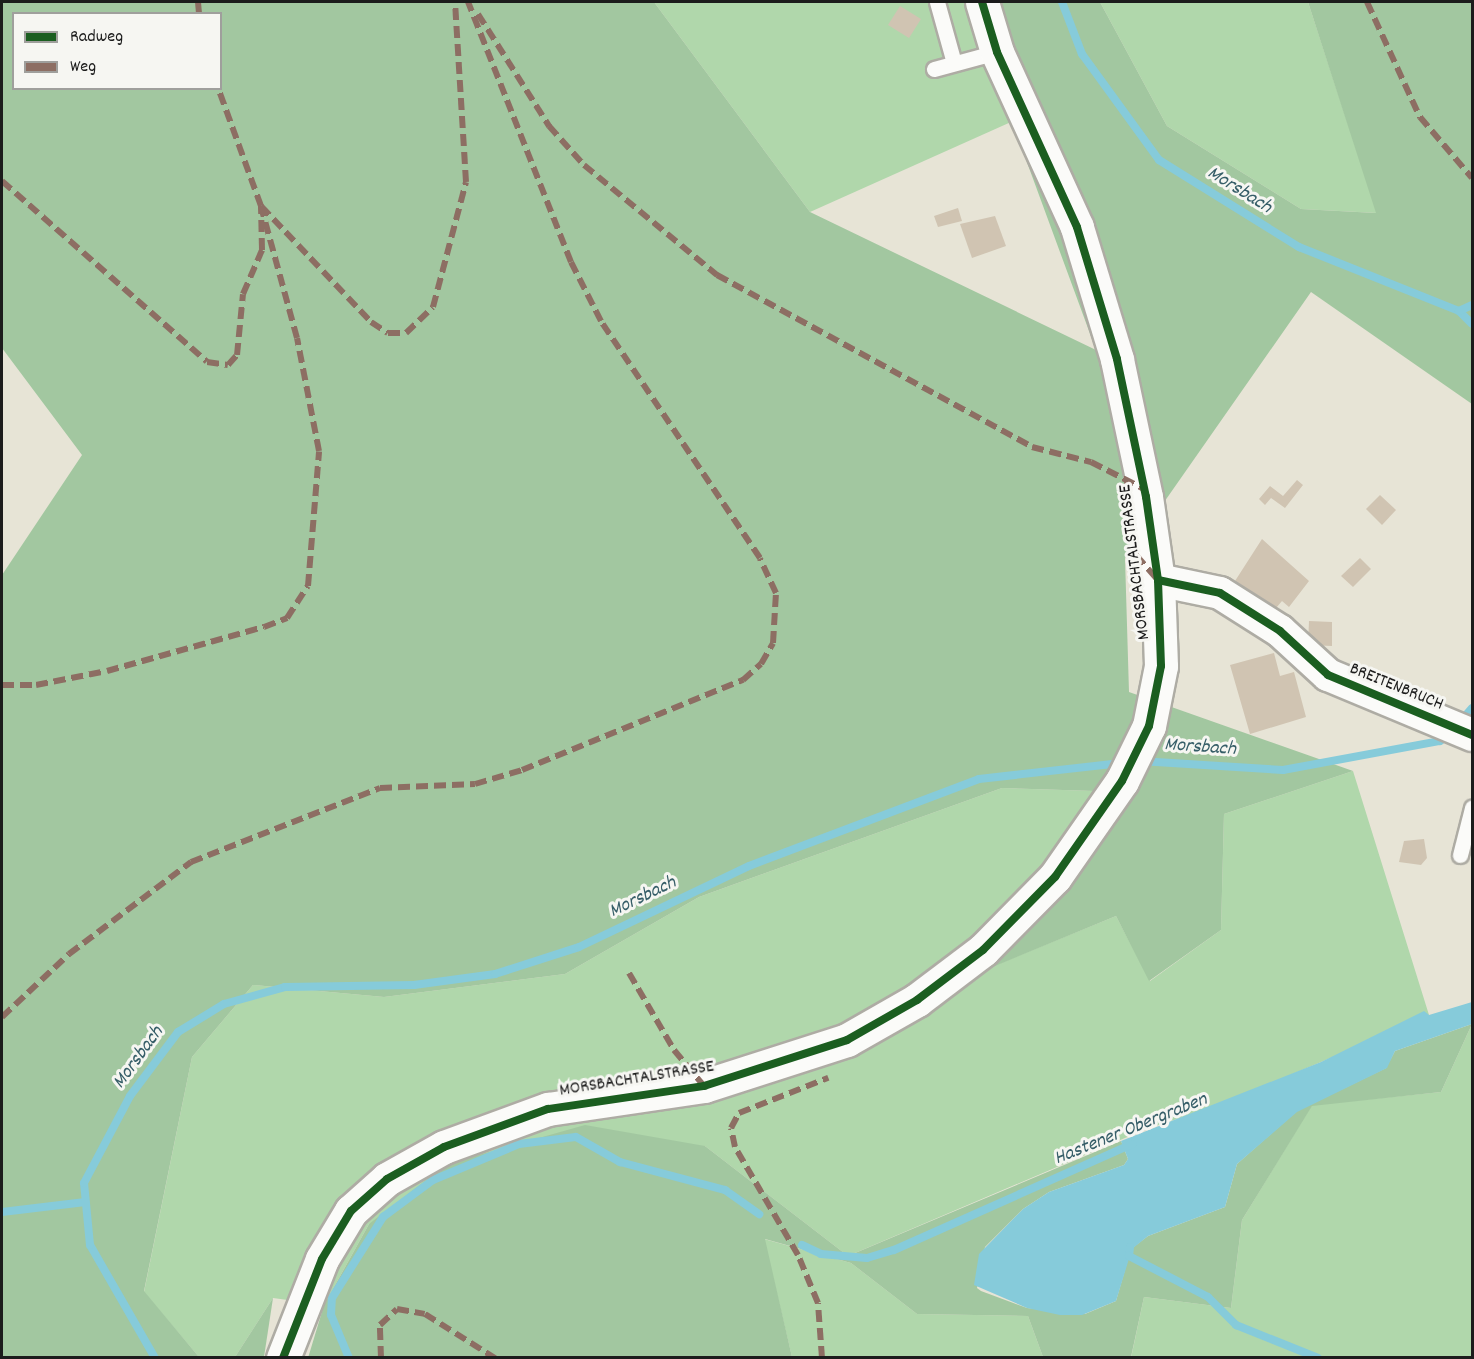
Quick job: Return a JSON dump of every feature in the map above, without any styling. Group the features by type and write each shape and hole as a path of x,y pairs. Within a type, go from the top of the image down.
{"main road":[{"name":"MORSBACHTALSTRASSE","path":"283,1358 322,1259 351,1211 387,1179 444,1147 548,1109 704,1086 847,1040 917,1000 983,950 1054,877 1122,781 1149,726 1161,666 1158,580 1129,411 1077,227 997,52 982,2"}],"street":[{"name":"BREITENBRUCH","path":"1158,580 1220,593 1280,631 1328,675 1472,735"}],"lane":[{"path":"937,2 954,63"},
{"path":"934,69 997,52"},
{"path":"1460,855 1473,808"}],"green space":[{"path":"2,2 654,2 810,212 1096,350 968,2 1100,2 1167,126 1301,209 1376,213 1308,2 1472,2 1472,404 1311,292 1125,558 1129,692 1353,771 1224,814 1221,930 1149,981 1116,916 995,966 1126,792 1002,788 699,897 565,974 384,997 253,985 192,1057 144,1291 199,1357 2,1357 2,575 82,455 2,348"},
{"path":"654,2 968,2 1011,122 810,212"},
{"path":"1100,2 1308,2 1377,213 1301,209 1167,126"},
{"path":"1353,771 1429,1015 1321,1062 1217,1106 1146,1129 848,1256 705,1146 369,1224 324,1305 273,1298 235,1357 199,1357 144,1292 192,1057 253,985 384,997 565,974 699,897 1002,788 1126,792 996,965 1116,916 1150,981 1221,930 1224,814"},
{"path":"1472,1024 1472,1357 1131,1358 1144,1297 1231,1308 1242,1220 1312,1105 1441,1092"},
{"path":"1472,1024 1441,1092 1312,1106 1242,1220 1231,1308 1144,1297 1131,1357 1043,1357 1028,1316 917,1314 851,1263 765,1239 792,1357 308,1358 324,1305 369,1224 447,1164 585,1125 705,1146 848,1256 1121,1141 1128,1159 1124,1165 1049,1192 1023,1209 985,1247 977,1288 981,1291 1027,1308 1085,1314 1116,1301 1131,1249 1148,1236 1225,1207 1237,1164 1297,1111 1386,1068 1395,1051"},
{"path":"764,1239 851,1263 917,1314 1028,1316 1043,1357 792,1357"},
{"path":"273,1298 264,1357 235,1357"}],"water":[{"path":"1472,1002 1472,1024 1395,1051 1387,1068 1297,1112 1237,1164 1225,1207 1148,1236 1132,1249 1116,1301 1082,1315 1060,1315 1027,1308 974,1285 979,1254 1023,1209 1049,1192 1124,1165 1128,1159 1121,1141 1321,1062 1424,1011 1429,1015"}],"building":[{"path":"900,6 921,19 909,38 888,25"},
{"path":"958,208 962,221 938,227 934,216"},
{"path":"995,216 1006,246 972,258 960,224"},
{"path":"1297,480 1303,485 1285,508 1271,498 1265,505 1259,499 1270,486 1283,496"},
{"path":"1380,495 1396,510 1382,525 1366,509"},
{"path":"1262,539 1309,581 1289,607 1282,601 1271,614 1235,581"},
{"path":"1360,558 1371,569 1353,587 1341,576"},
{"path":"1309,621 1332,622 1332,646 1308,645"},
{"path":"1274,653 1280,676 1294,672 1306,717 1250,734 1230,665"},
{"path":"1424,839 1427,858 1421,865 1399,862 1404,841"}],"waterway":[{"name":"Morsbach","path":"1062,2 1082,54 1159,160 1299,247 1459,311 1472,324"},
{"path":"1459,311 1472,305"},
{"name":"Morsbach","path":"1459,723 1472,708"},
{"name":"Morsbach","path":"1140,761 1283,770 1440,741 1450,732"},
{"name":"Morsbach","path":"155,1358 90,1245 84,1183 130,1096 178,1032 224,1004 285,987 414,985 495,974 579,947 749,866 979,779 1121,763"},
{"name":"Hastener Obergraben","path":"349,1358 331,1315 332,1298 383,1217 433,1180 519,1144 576,1137 620,1162 725,1190 759,1214"},
{"name":"Hastener Obergraben","path":"802,1245 821,1254 867,1258 894,1250 1132,1144"},
{"path":"2,1212 85,1202"},
{"path":"1130,1247 1129,1256 1208,1297 1236,1325 1318,1358"}],"marked path":[{"path":"198,2 199,12"},
{"path":"2,181 207,362 228,365 237,355 243,294 262,250 261,206 371,322 388,333 406,333 433,307 466,182 455,2"},
{"path":"2,1017 69,954 191,862 380,788 475,784 522,770 743,680 761,664 773,643 776,593 760,558 601,321 571,262 468,2"},
{"path":"1367,2 1420,117 1472,178"},
{"path":"478,14 549,126 584,165 717,275 1032,447 1091,462 1144,489"},
{"path":"2,685 36,685 107,671 264,627 287,618 308,586 319,451 297,338 261,206 219,90"},
{"path":"1127,481 1136,555 1158,580"},
{"path":"629,973 674,1050 704,1086"},
{"path":"822,1358 818,1303 798,1255 735,1147 731,1128 739,1113 828,1078"},
{"path":"381,1358 380,1325 397,1309 425,1314 495,1358"}],"cycle path":[{"path":"283,1358 322,1259 351,1211 387,1179 444,1147 548,1109 704,1086 847,1040 917,1000 983,950 1055,877 1122,781 1149,726 1161,666 1158,580 1146,497 1117,359 1077,227 997,52 982,2"},
{"path":"1158,580 1220,593 1280,631 1328,675 1472,735"}]}
